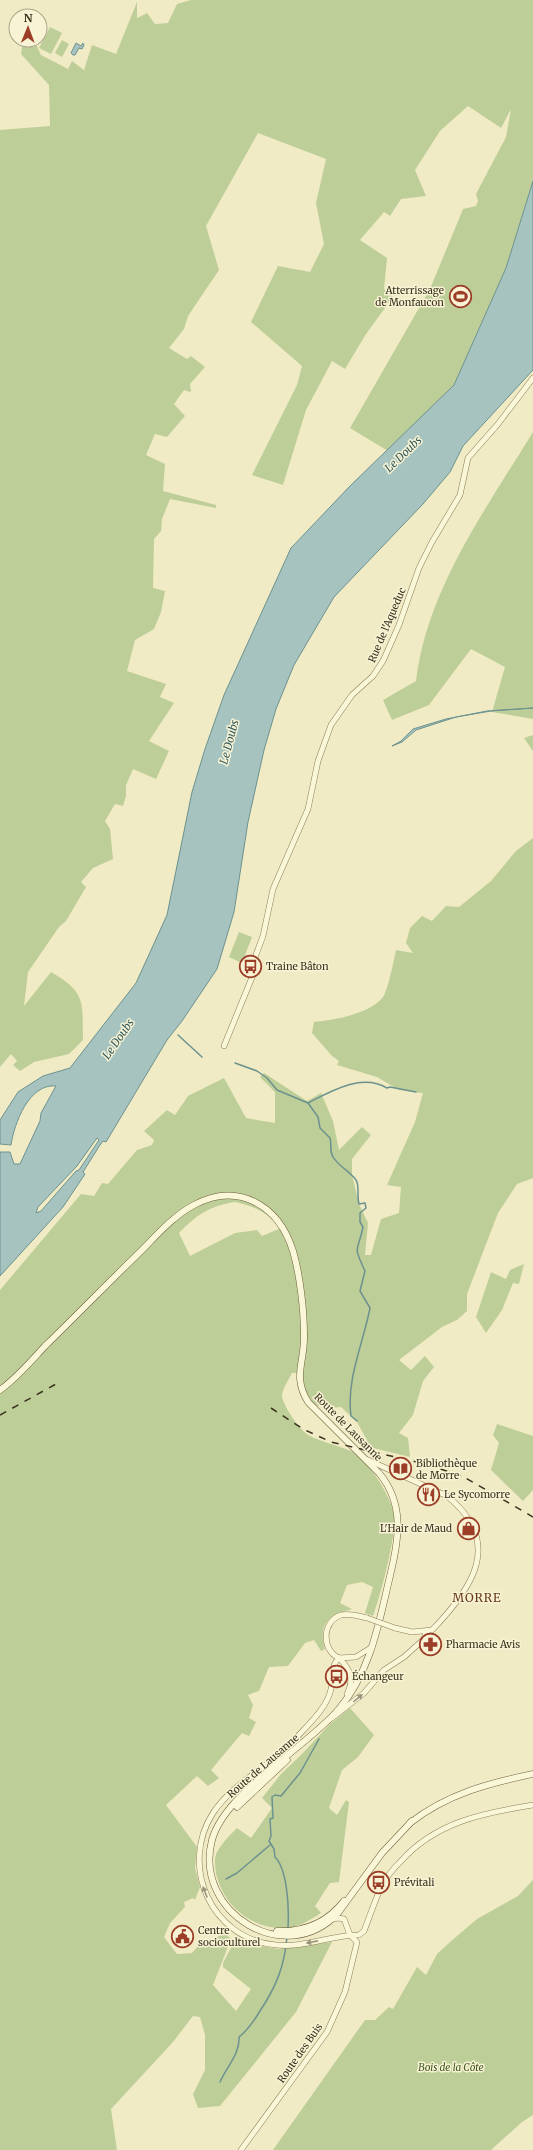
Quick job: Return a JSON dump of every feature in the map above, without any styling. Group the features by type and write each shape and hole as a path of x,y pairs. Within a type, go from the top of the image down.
{"main road":[{"name":"Route de Lausanne","path":"0,1390 164,1229 183,1213 207,1200 235,1197 247,1199 264,1207 279,1221 285,1232 296,1265 304,1328 304,1346 299,1372 301,1389 308,1402 387,1483 396,1505 399,1524 396,1552 372,1647 364,1670 349,1696 327,1722 232,1812 220,1830 214,1852 215,1870 220,1889 232,1908 251,1923 276,1931 299,1930 316,1924 327,1918 341,1904 378,1854 412,1821 438,1804 464,1792 495,1782 533,1774"},
{"name":"Route de Lausanne","path":"322,1727 274,1767 229,1809 215,1833 210,1862 214,1885 222,1902 229,1911 249,1927 262,1932 289,1936 310,1931 332,1920 344,1907 382,1854 412,1821"}],"street":[{"name":"Rue de l'Aqueduc","path":"224,1046 253,975 254,960 263,936 273,889 308,809 318,761 331,725 352,695 373,676 383,661 399,625 419,568 432,542 460,495 468,458 498,424 533,378"},
{"path":"339,1708 352,1682 350,1672 332,1652 326,1639 330,1624 341,1615 350,1614 412,1632 426,1632 432,1630 442,1620 469,1586 476,1565 477,1543 470,1520 458,1505 438,1491 365,1459"},
{"path":"327,1722 364,1693 384,1670 409,1652 424,1638 426,1632"},
{"path":"339,1658 356,1657 372,1647"},
{"path":"339,1658 333,1668 331,1689 328,1699 313,1719 285,1751 242,1782 214,1812 205,1828 199,1859 199,1868 203,1887 210,1905 220,1917 236,1931 259,1942 292,1946 350,1935 360,1935 364,1931 382,1884 406,1856 424,1839 464,1819 505,1808 533,1805"},
{"name":"Route des Buis","path":"241,2150 327,2032 345,1992 357,1942 350,1935 344,1919 338,1918 332,1920"}],"green space":[{"path":"191,0 533,0 533,181 506,268 454,385 388,451 350,428 430,289 463,209 476,206 478,201 476,194 506,137 511,109 501,128 468,106 440,131 415,170 426,196 401,199 390,216 384,212 360,240 387,258 384,289 393,297 366,334 345,369 332,361 306,410 283,485 252,475 297,385 302,366 251,322 278,266 310,272 324,244 316,203 326,159 258,133 206,226 219,270 188,316 184,329 169,348 187,359 191,356 205,367 190,384 191,391 184,390 174,404 185,416 167,437 155,434 146,455 165,464 163,491 216,505 216,508 170,499 162,519 161,531 154,539 153,588 165,591 161,612 154,629 135,640 127,671 166,684 160,697 174,703 149,741 169,751 156,779 133,769 126,785 126,796 123,806 115,804 105,821 110,829 113,859 93,868 81,882 86,887 66,921 59,927 28,972 24,1006 51,972 63,979 77,993 82,1007 83,1040 69,1054 34,1062 20,1071 13,1065 17,1061 11,1054 0,1067 0,130 50,126 49,85 21,54 22,48 38,48 41,55 68,69 72,61 84,70 92,45 116,54 137,2 137,18 147,13 155,24 168,23 177,4"},
{"path":"50,27 62,33 51,54 39,48 48,48 48,31"},
{"path":"62,40 69,44 62,57 55,53"},
{"path":"533,432 533,719 492,712 505,667 471,649 429,705 392,720 383,700 416,681 422,647 432,614 445,582 478,520"},
{"path":"533,735 533,751 524,738"},
{"path":"533,838 533,1178 517,1184 498,1213 467,1294 467,1311 457,1320 442,1327 399,1360 411,1370 425,1356 434,1367 423,1381 413,1415 399,1433 408,1438 410,1457 365,1446 367,1440 357,1422 341,1407 329,1408 315,1405 306,1393 301,1373 292,1373 282,1395 288,1411 296,1423 308,1435 351,1451 358,1456 372,1471 389,1498 394,1515 393,1536 384,1581 373,1616 365,1613 373,1587 362,1582 347,1585 340,1603 352,1609 337,1614 327,1622 323,1633 325,1649 321,1651 314,1640 305,1643 288,1666 269,1667 259,1691 248,1695 253,1705 249,1718 256,1722 249,1736 242,1733 211,1770 219,1778 208,1786 197,1776 166,1805 197,1847 195,1868 200,1887 195,1900 193,1898 184,1902 185,1907 170,1923 164,1937 177,1954 192,1953 199,1945 225,1933 231,1939 213,1985 236,2011 251,1989 223,1967 223,1963 237,1936 258,1945 278,1949 332,1942 296,2012 220,2106 198,2108 193,2094 205,2070 205,2035 200,2017 193,2016 173,2042 111,2109 117,2150 0,2150 0,1290 81,1194 94,1196 102,1183 108,1184 137,1150 152,1145 154,1140 144,1131 167,1110 175,1115 188,1096 224,1078 246,1118 275,1123 275,1092 260,1077 264,1073 307,1101 321,1093 333,1121 339,1150 362,1127 371,1135 352,1159 352,1175 359,1204 368,1223 365,1255 371,1255 381,1219 399,1213 401,1187 387,1185 415,1122 423,1093 399,1090 377,1077 337,1065 339,1061 332,1056 312,1033 314,1022 331,1020 361,1012 377,1003 383,997 387,988 396,950 413,953 406,943 410,928 422,916 432,921 446,906 459,907 491,881 516,851","holes":["235,1202 261,1211 281,1228 262,1236 257,1230 235,1233 190,1256 179,1233 191,1221 204,1212 218,1206"]},
{"path":"239,932 252,937 242,963 229,957"},
{"path":"524,1264 519,1284 513,1283 502,1310 486,1333 476,1317 491,1272 506,1279 510,1270"},
{"path":"497,1424 533,1436 533,1490 523,1501 491,1470 499,1443 493,1435"},
{"path":"350,1708 374,1735 358,1757 342,1770 329,1808 337,1815 346,1800 349,1802 339,1882 330,1883 315,1906 321,1913 308,1921 289,1928 272,1927 260,1924 240,1913 225,1895 216,1873 216,1854 224,1842 237,1828 251,1838 272,1808 262,1798 281,1774 330,1724"},
{"name":"Bois de la Côte","path":"533,1880 533,2115 522,2122 491,2150 273,2150 365,2020 375,2020 389,2007 393,2009 417,1967 426,1975 437,1954 449,1943 477,1919 518,1896"}],"water":[{"path":"76,43 81,46 83,43 84,45 82,49 79,48 75,55 73,55 71,53"},
{"name":"Le Doubs","path":"533,181 533,370 463,446 450,472 423,504 334,597 294,665 276,709 264,750 248,822 234,912 217,969 182,1021 167,1040 106,1142 103,1141 100,1145 83,1172 85,1174 63,1207 0,1276 0,1152 10,1152 14,1164 20,1164 40,1121 41,1113 56,1086 46,1087 38,1091 24,1106 19,1116 11,1145 0,1144 0,1120 18,1092 43,1076 70,1068 136,983 167,915 192,792 224,695 291,548 350,486 454,385 506,268","holes":["97,1138 99,1140 79,1170 76,1171 41,1211 36,1213 38,1207 77,1166"]},
{"path":"533,708 491,711 458,717 487,711"},
{"path":"456,717 416,730 402,742 392,746 401,741 413,729"}],"waterway":[{"path":"178,1035 202,1057"},
{"path":"235,1063 257,1071 267,1078 277,1090 308,1103 318,1117 320,1128 330,1138 333,1157 356,1179 359,1204 365,1203 366,1208 360,1213 360,1222 363,1227 357,1252 365,1271 360,1291 370,1308 356,1362 351,1389 351,1416 357,1421"},
{"path":"308,1103 327,1093 347,1085 357,1083 367,1082 387,1088 390,1087 416,1092"},
{"path":"288,1928 288,1901 285,1880 283,1871 275,1857 274,1849 269,1841 271,1836 270,1819 273,1818 272,1797 275,1795 281,1796 300,1773 319,1739"},
{"path":"226,1879 237,1873 270,1845"},
{"path":"220,2082 235,2054 239,2043 239,2037 253,2022 266,2002 275,1984 282,1966 287,1936"}],"railway":[{"path":"0,1415 56,1384"},
{"path":"271,1408 303,1429 331,1442 425,1464 462,1476 533,1517"}],"place":[{"name":"Atterrissage de Monfaucon","path":"460,296"},
{"name":"Traine Bâton","path":"250,966"},
{"name":"Bibliothèque de Morre","path":"400,1469"},
{"name":"Le Sycomorre","path":"429,1494"},
{"name":"L'Hair de Maud","path":"468,1528"},
{"name":"Pharmacie Avis","path":"431,1644"},
{"name":"Échangeur","path":"336,1676"},
{"name":"Prévitali","path":"379,1882"},
{"name":"Centre socioculturel","path":"182,1936"}],"district":[{"name":"MORRE","path":"477,1597"}]}
